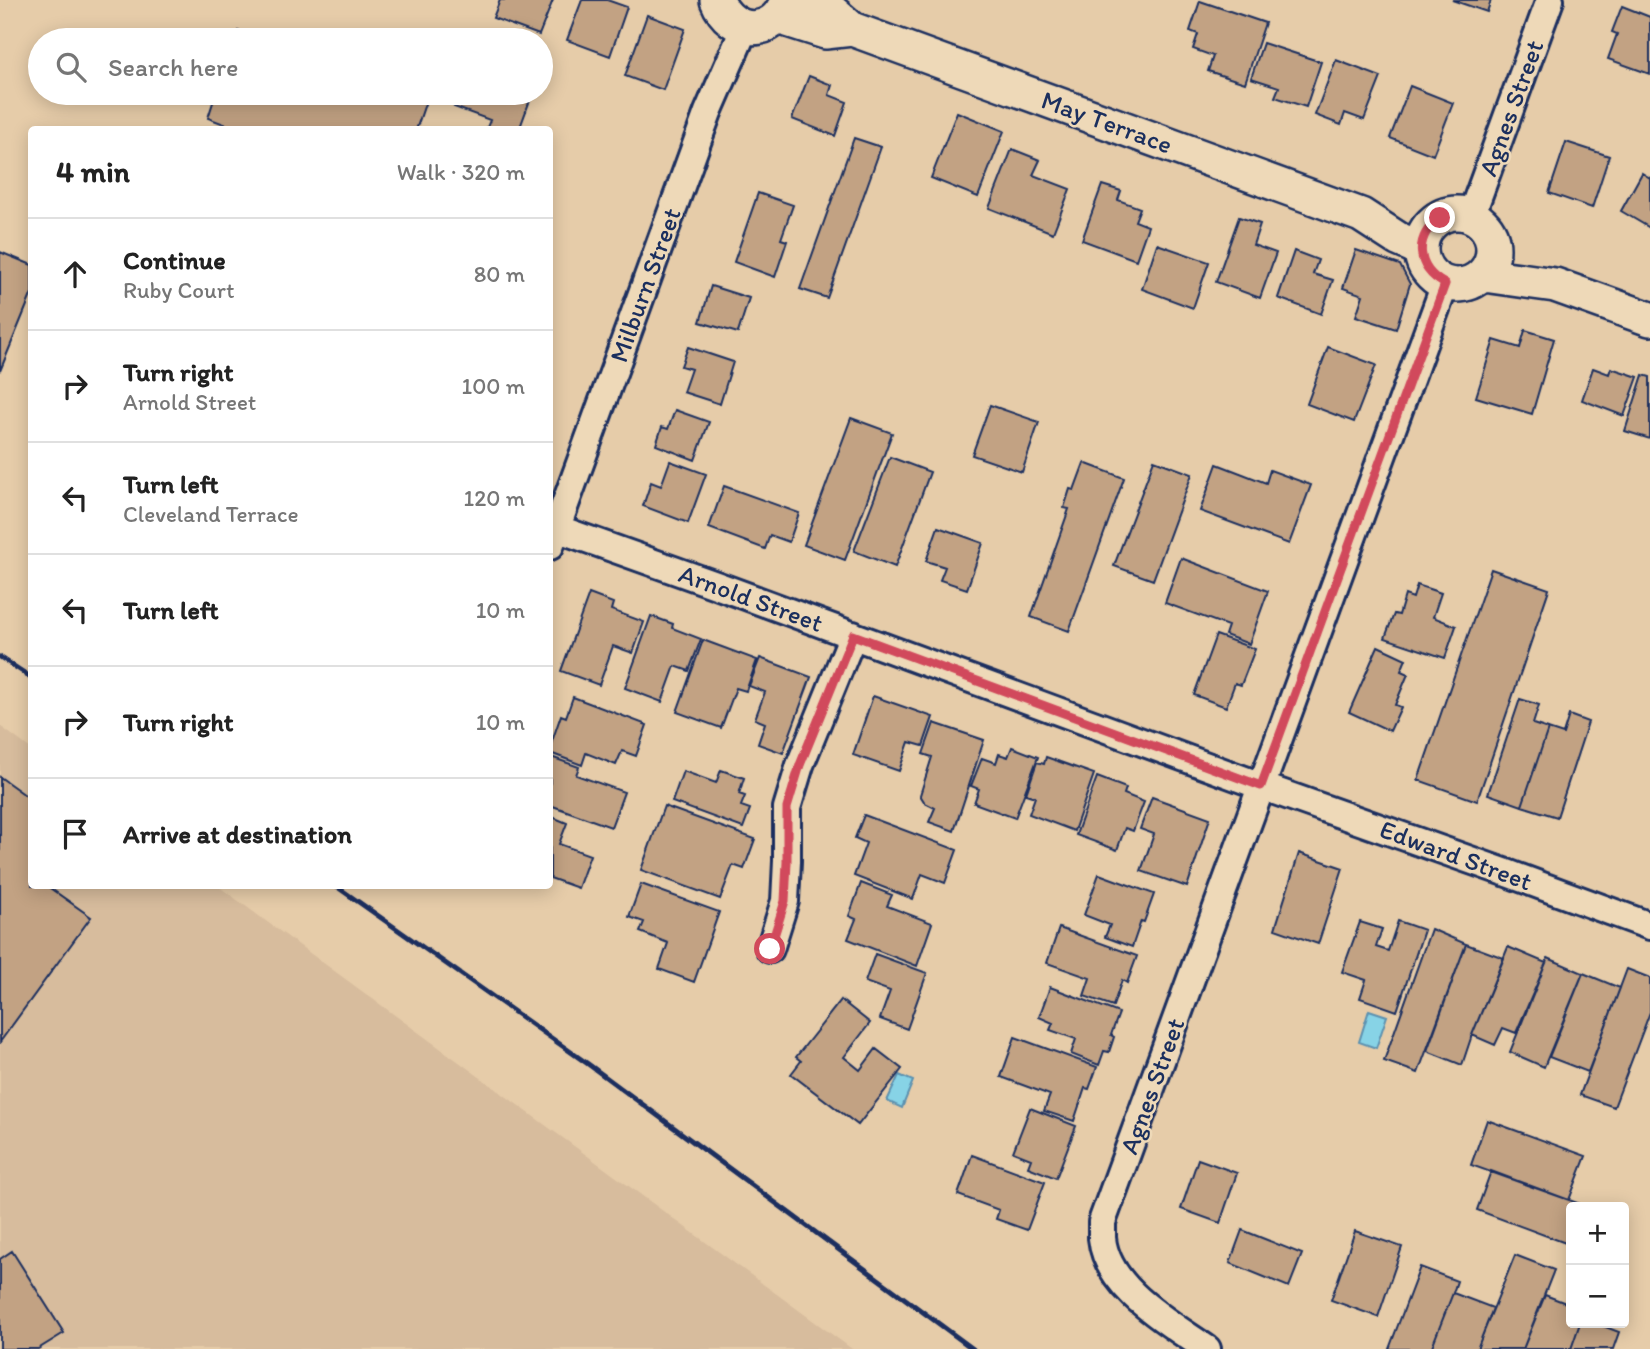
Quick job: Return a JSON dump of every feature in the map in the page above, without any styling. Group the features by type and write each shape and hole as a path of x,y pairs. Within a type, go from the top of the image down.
{"street":[{"path":"717,0 727,18 746,27 757,28 768,24 783,9"},
{"name":"May Terrace","path":"808,0 830,10 852,29 1361,215 1397,214 1426,237"},
{"name":"Agnes Street","path":"1471,216 1550,0"},
{"name":"May Terrace","path":"783,9 825,33 852,29"},
{"name":"Milburn Street","path":"553,537 708,112 746,27"},
{"path":"1461,213 1471,216 1489,231 1493,242 1490,265 1484,275 1466,285 1445,284 1427,270 1422,260 1426,237 1440,218 1461,213"},
{"path":"1493,242 1555,285"},
{"path":"1484,275 1555,285 1650,320"},
{"name":"Agnes Street","path":"1207,1349 1157,1314 1125,1287 1102,1240 1102,1222 1445,284"},
{"name":"Arnold Street","path":"553,537 853,635 1261,786"},
{"path":"770,949 785,901 787,808 800,765 853,635"},
{"name":"Edward Street","path":"1261,786 1650,926"}],"shaded area":[{"path":"0,726 28,747 28,889 222,889 852,1349 0,1349"}],"water":[{"path":"1369,1010 1387,1016 1376,1048 1359,1042"},
{"path":"899,1075 913,1081 902,1108 887,1101"}],"building":[{"path":"500,0 553,0 542,28 520,28 493,18"},
{"path":"582,0 607,0 627,7 610,56 567,40"},
{"path":"1452,0 1491,0 1487,12"},
{"path":"1200,1 1265,23 1245,83 1208,71 1213,56 1193,49 1198,34 1190,31"},
{"path":"1622,6 1650,17 1650,74 1608,59 1617,34 1612,32"},
{"path":"647,15 685,29 663,90 625,76"},
{"path":"1263,43 1321,62 1306,107 1275,97 1279,87 1251,78"},
{"path":"1336,60 1381,77 1364,120 1345,113 1341,125 1315,115"},
{"path":"809,76 832,85 829,95 847,102 835,136 792,119"},
{"path":"1410,86 1453,103 1433,155 1390,138"},
{"path":"212,105 425,105 417,126 229,126 208,118"},
{"path":"528,105 520,126 488,126 490,120 454,107"},
{"path":"957,112 1004,131 978,197 931,178"},
{"path":"854,138 881,147 827,298 800,289"},
{"path":"1566,142 1609,156 1592,208 1549,193"},
{"path":"1012,149 1040,160 1033,175 1070,189 1053,233 989,208"},
{"path":"1642,173 1650,178 1650,228 1621,211"},
{"path":"1102,185 1121,191 1118,200 1140,208 1135,221 1148,226 1136,260 1082,240"},
{"path":"758,193 793,205 781,239 787,241 775,277 734,262"},
{"path":"1239,217 1260,224 1253,245 1276,253 1260,298 1216,282"},
{"path":"1157,244 1209,262 1193,308 1142,289"},
{"path":"1356,250 1400,265 1410,284 1396,329 1356,316 1363,295 1343,288"},
{"path":"1294,251 1318,260 1313,274 1333,280 1321,314 1278,298"},
{"path":"0,252 28,263 28,303 0,371"},
{"path":"711,286 749,298 738,333 700,322"},
{"path":"1525,330 1554,339 1532,414 1476,397 1494,340 1520,348"},
{"path":"688,347 733,362 720,404 683,392 691,369 681,366"},
{"path":"1328,347 1376,365 1354,422 1307,404"},
{"path":"1593,368 1609,374 1611,368 1638,377 1624,416 1582,400"},
{"path":"1643,375 1650,377 1650,439 1625,431"},
{"path":"990,405 1039,422 1022,472 972,455"},
{"path":"675,410 709,422 695,460 656,445 662,427 668,429"},
{"path":"851,418 892,433 845,560 804,545"},
{"path":"890,457 930,472 895,567 854,551"},
{"path":"1154,460 1192,474 1153,580 1114,566"},
{"path":"670,461 706,474 688,523 643,506 651,482 661,486"},
{"path":"1084,463 1124,478 1069,631 1031,617 1069,509 1064,508 1070,489 1074,490"},
{"path":"1217,464 1266,483 1270,470 1311,485 1289,544 1200,511"},
{"path":"724,486 799,513 789,542 770,535 765,549 709,528"},
{"path":"938,527 983,543 967,589 940,580 945,567 926,561"},
{"path":"1181,558 1268,591 1249,644 1225,635 1228,626 1165,603"},
{"path":"1491,569 1549,589 1477,801 1418,780"},
{"path":"1417,585 1441,593 1433,617 1456,626 1445,658 1385,638 1394,614 1399,615 1405,595 1413,598"},
{"path":"589,594 613,603 611,610 644,622 633,653 613,646 599,685 561,671"},
{"path":"651,616 673,624 672,628 701,639 689,671 675,666 662,702 625,688"},
{"path":"1216,635 1255,649 1241,685 1235,683 1226,707 1194,695"},
{"path":"703,640 757,660 746,691 736,688 721,728 677,712"},
{"path":"1378,646 1406,659 1401,671 1408,674 1395,705 1401,707 1390,731 1349,712"},
{"path":"760,658 811,677 783,753 758,744 765,723 755,719 765,692 749,686"},
{"path":"873,696 933,717 923,746 909,742 899,771 853,755"},
{"path":"573,697 647,725 636,756 622,751 616,765 586,753 582,765 553,754 553,738 561,715 566,717"},
{"path":"1520,699 1539,705 1533,724 1548,729 1522,806 1488,794"},
{"path":"1569,715 1588,722 1557,817 1522,806 1548,729 1563,734"},
{"path":"934,723 984,740 954,831 929,822 935,808 925,803 920,795 932,757 923,754"},
{"path":"1012,747 1038,757 1015,818 974,803 979,789 971,786 982,758 996,763 999,754 1008,757"},
{"path":"1046,757 1094,774 1074,831 1029,814 1035,797 1026,794 1037,762 1044,764"},
{"path":"553,758 579,767 576,775 624,792 611,827 553,806"},
{"path":"721,770 744,778 739,794 745,796 741,806 750,809 743,828 672,802 683,771 716,783"},
{"path":"0,777 28,797 28,889 51,889 91,917 0,1042"},
{"path":"1097,777 1126,788 1124,794 1144,802 1133,831 1125,828 1117,850 1076,835"},
{"path":"1152,797 1210,818 1187,887 1141,871 1154,834 1140,829"},
{"path":"664,806 755,839 744,869 733,865 720,899 641,870"},
{"path":"864,815 957,850 945,883 922,874 913,899 854,876 866,843 855,838"},
{"path":"553,817 567,823 559,844 590,855 578,888 553,879"},
{"path":"1299,853 1343,868 1318,944 1275,929"},
{"path":"1099,874 1154,894 1132,947 1105,937 1110,925 1084,915"},
{"path":"861,883 892,895 887,906 932,923 917,966 848,939 856,919 849,916"},
{"path":"641,884 719,912 694,982 659,969 668,943 640,932 644,922 629,917"},
{"path":"1398,921 1424,930 1397,1011 1360,998 1366,980 1342,972 1360,922 1382,929 1376,947 1388,951"},
{"path":"1059,928 1137,956 1127,983 1122,980 1113,1006 1084,996 1090,978 1047,963"},
{"path":"1431,929 1466,944 1418,1073 1384,1061"},
{"path":"1466,944 1504,958 1462,1065 1427,1051"},
{"path":"1508,947 1546,963 1516,1033 1503,1028 1495,1045 1472,1035"},
{"path":"875,954 927,973 907,1029 880,1019 890,991 865,982"},
{"path":"1548,958 1583,973 1544,1067 1510,1052"},
{"path":"1627,969 1650,978 1650,1012 1614,1107 1580,1095"},
{"path":"1583,973 1620,988 1588,1072 1549,1057"},
{"path":"1050,987 1119,1013 1111,1035 1114,1037 1109,1052 1104,1051 1099,1065 1071,1054 1076,1039 1050,1030 1053,1023 1039,1017"},
{"path":"841,1000 870,1023 844,1057 860,1070 876,1049 902,1069 858,1125 791,1074 801,1061 796,1057"},
{"path":"1015,1037 1097,1067 1089,1089 1085,1088 1074,1121 1044,1111 1050,1095 1001,1077"},
{"path":"1030,1108 1076,1126 1056,1178 1028,1167 1031,1159 1013,1152"},
{"path":"1487,1120 1586,1156 1569,1200 1471,1165"},
{"path":"972,1155 1045,1182 1027,1230 996,1219 999,1210 958,1195"},
{"path":"1198,1159 1237,1173 1220,1223 1181,1209"},
{"path":"1491,1171 1575,1202 1566,1202 1566,1243 1477,1210"},
{"path":"1242,1230 1302,1254 1289,1287 1230,1263"},
{"path":"1355,1231 1402,1247 1378,1317 1331,1300"},
{"path":"12,1251 64,1333 38,1349 0,1349 0,1259"},
{"path":"1515,1255 1554,1270 1523,1349 1477,1349"},
{"path":"1420,1267 1457,1281 1453,1293 1431,1349 1389,1349"},
{"path":"1453,1293 1493,1308 1477,1349 1431,1349"},
{"path":"1545,1295 1566,1303 1566,1328 1578,1328 1571,1349 1523,1349"},
{"path":"1578,1328 1608,1328 1619,1332 1613,1349 1571,1349"}],"railway":[{"path":"0,657 28,675"},
{"path":"340,889 588,1064 973,1349"}],"route":[{"path":"770,949 785,901 787,808 800,765 853,635 1261,786 1445,284 1427,270 1421,249 1425,232 1440,218"}]}
